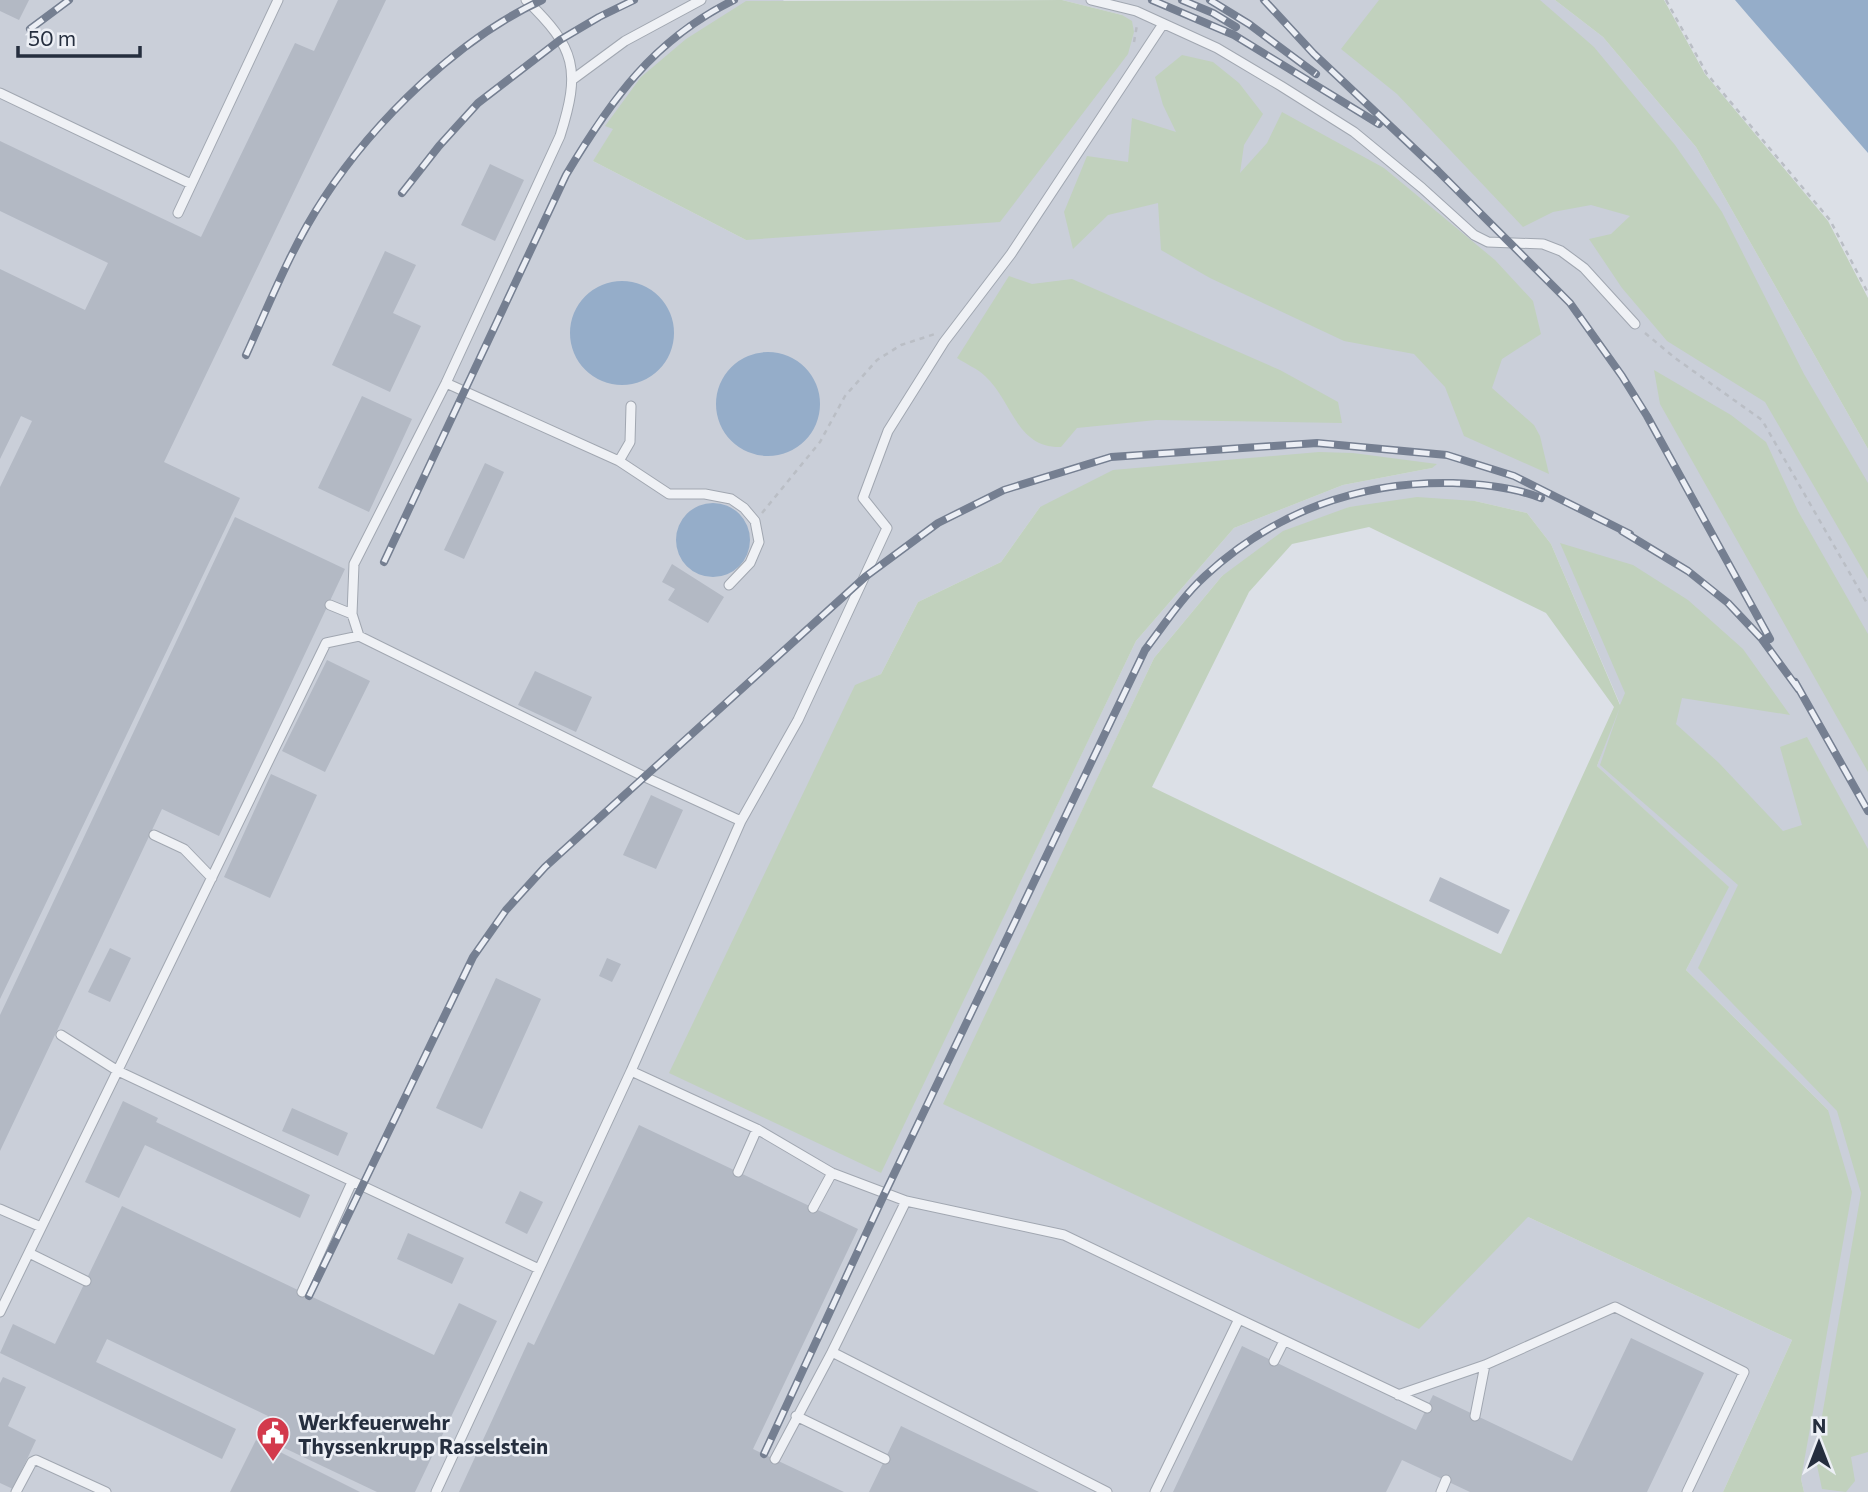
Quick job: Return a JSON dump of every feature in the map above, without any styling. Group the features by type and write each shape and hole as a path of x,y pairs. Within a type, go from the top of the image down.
{"lane":[{"path":"178,213 278,0"},
{"path":"359,636 352,614 355,564 446,383 559,136 568,110 572,65 567,50 526,0"},
{"path":"572,80 625,41 701,0"},
{"path":"1091,0 1139,13 1217,48 1354,132 1422,187 1474,235 1488,242 1543,244 1561,251 1584,268 1635,324"},
{"path":"436,1492 631,1070 741,821 798,720 887,528 863,499 888,431 944,342 1011,254 1163,24"},
{"path":"0,93 191,184"},
{"path":"446,383 619,460 669,494 705,494 731,499 744,508 755,521 759,542 750,563 729,585"},
{"path":"619,460 630,442 631,406"},
{"path":"330,605 352,614"},
{"path":"0,1312 326,643 359,636 645,777 741,821"},
{"path":"155,835 184,849 212,878"},
{"path":"61,1035 118,1071 539,1269"},
{"path":"631,1070 757,1129 832,1172 906,1201 1064,1235 1427,1408"},
{"path":"737,1172 757,1129"},
{"path":"813,1208 832,1172"},
{"path":"302,1292 352,1182"},
{"path":"775,1459 832,1352 906,1201"},
{"path":"0,1209 41,1227"},
{"path":"29,1253 86,1281"},
{"path":"1398,1395 1485,1365 1615,1307 1744,1372 1687,1492"},
{"path":"1155,1492 1239,1319"},
{"path":"1274,1361 1284,1340"},
{"path":"832,1352 1107,1492"},
{"path":"1475,1416 1485,1365"},
{"path":"796,1416 885,1459"},
{"path":"17,1492 32,1462 39,1460 106,1492"},
{"path":"1440,1492 1446,1480"}],"path":[{"path":"1666,0 1707,74 1830,220 1868,293"},
{"path":"1133,47 1139,13"},
{"path":"1635,324 1675,358 1762,420 1868,605"},
{"path":"755,521 820,442 845,396 877,360 901,345 944,331"}],"shaded area":[{"path":"0,0 784,0 593,161 746,240 1122,15 1062,0 1555,0 1603,37 1696,147 1868,449 1868,1492 1804,1492 1801,1479 1828,1110 1686,970 1728,887 1597,766 1620,704 1551,544 1527,513 1475,501 1349,507 1222,576 1154,658 944,1104 1528,1217 1792,1340 1723,1492 0,1492","holes":["1432,468 1343,485 1234,528 1136,641 880,1173 855,686 881,674 918,602 1001,562 1040,507"]}],"green space":[{"path":"1062,0 1122,15 1132,21 1134,32 1128,54 1000,222 746,240 593,161 613,129 605,126 641,77 686,39 746,1"},
{"path":"1379,0 1540,0 1594,47 1675,145 1722,212 1804,374 1868,483 1868,579 1765,402 1667,341 1622,288 1589,239 1611,234 1630,216 1591,205 1553,212 1523,227 1397,94 1341,49"},
{"path":"1555,0 1664,0 1705,74 1828,221 1868,298 1868,449 1696,147 1603,37"},
{"path":"1182,55 1213,62 1239,83 1263,114 1244,145 1240,173 1267,143 1282,112 1384,168 1495,260 1533,301 1541,334 1502,359 1492,388 1534,425 1540,436 1549,474 1464,436 1445,387 1414,354 1344,341 1210,278 1161,250 1158,203 1108,215 1073,249 1064,212 1087,156 1128,162 1132,118 1176,132 1163,105 1155,77"},
{"path":"1009,276 1032,284 1072,279 1280,370 1338,402 1342,423 1156,420 1077,428 1061,447 1034,440 1017,422 985,376 957,358"},
{"path":"1654,370 1731,415 1766,442 1798,511 1868,634 1868,772 1660,404"},
{"path":"1319,452 1353,453 1437,464 1432,468 1343,485 1234,528 1136,641 881,1173 669,1073 855,685 881,674 918,602 1001,562 1040,507 1113,470"},
{"path":"1417,497 1475,501 1527,513 1551,544 1620,705 1625,693 1560,543 1633,565 1688,600 1743,649 1790,715 1682,698 1676,724 1719,763 1783,831 1802,825 1780,747 1807,737 1868,849 1868,1452 1851,1457 1855,1481 1846,1492 1822,1489 1815,1456 1861,1193 1837,1111 1698,968 1738,885 1600,765 1620,707 1597,766 1729,887 1686,970 1828,1110 1852,1192 1801,1479 1804,1492 1723,1492 1792,1340 1528,1217 1419,1329 943,1104 1154,658 1222,576 1283,531 1349,507","holes":["1369,527 1546,613 1614,707 1501,954 1152,787 1249,592 1292,544"]}],"water":[{"path":"1735,0 1868,0 1868,153 1747,14"},
{"path":"622,281 642,285 659,296 670,313 674,333 670,353 659,370 642,381 622,385 602,381 585,370 574,353 570,333 574,313 585,296 602,285"},
{"path":"768,352 788,356 805,367 816,384 820,404 816,424 805,441 788,452 768,456 748,452 731,441 720,424 716,404 720,384 731,367 748,356"},
{"path":"713,503 727,506 739,514 747,526 750,540 747,554 739,566 727,574 713,577 699,574 687,566 679,554 676,540 679,526 687,514 699,506"}],"building":[{"path":"0,0 29,0 19,20 0,11"},
{"path":"338,0 386,0 164,462 240,498 0,999 0,487 32,421 21,416 0,459 0,269 85,310 108,263 0,211 0,141 201,237 295,43 314,51"},
{"path":"490,164 524,180 495,241 461,225"},
{"path":"385,251 416,265 393,313 421,326 390,392 332,365"},
{"path":"362,396 412,419 369,512 318,488"},
{"path":"485,463 504,472 464,559 444,550"},
{"path":"235,517 345,569 219,836 162,809 0,1151 0,1015"},
{"path":"672,564 724,597 708,623 668,600 675,589 662,582"},
{"path":"327,660 370,681 325,772 282,751"},
{"path":"535,671 592,697 576,732 518,705"},
{"path":"271,774 317,795 270,898 224,877"},
{"path":"651,795 683,810 656,869 623,855"},
{"path":"1440,877 1510,910 1498,934 1429,901"},
{"path":"110,948 131,958 110,1002 88,992"},
{"path":"607,958 621,964 612,982 599,976"},
{"path":"496,978 541,999 482,1129 436,1108"},
{"path":"123,1101 158,1118 156,1122 310,1195 300,1218 145,1145 119,1198 85,1182"},
{"path":"292,1108 348,1133 338,1156 282,1131"},
{"path":"639,1125 858,1229 753,1449 844,1492 459,1492 528,1342 534,1345"},
{"path":"520,1191 543,1202 527,1234 505,1223"},
{"path":"122,1206 434,1355 459,1303 497,1321 415,1492 377,1492 259,1436 268,1416 107,1339 96,1362 236,1429 222,1459 0,1353 13,1324 55,1344"},
{"path":"408,1233 464,1258 452,1284 397,1259"},
{"path":"1631,1338 1704,1373 1647,1492 1470,1492 1402,1460 1386,1492 1173,1492 1242,1346 1416,1430 1433,1395 1572,1461"},
{"path":"3,1377 26,1387 8,1426 36,1440 13,1489 0,1483 0,1383"},
{"path":"901,1426 1039,1492 869,1492"},
{"name":"Werkfeuerwehr Thyssenkrupp Rasselstein","path":"256,1440 360,1492 230,1492"}],"railway":[{"path":"30,29 69,0"},
{"path":"246,355 302,235 324,198 368,140 393,111 450,59 480,36 542,0"},
{"path":"402,193 478,103 560,40 634,0"},
{"path":"384,562 566,175 618,97 657,53 705,16 734,0"},
{"path":"1152,0 1234,35 1379,124"},
{"path":"1182,0 1213,13 1236,27"},
{"path":"1210,0 1249,24 1316,74"},
{"path":"1264,0 1314,54 1438,171 1570,303 1647,416 1770,639"},
{"path":"309,1296 473,957 506,910 545,867 865,577 938,523 1004,490 1111,457 1317,443 1447,455 1514,476 1630,534"},
{"path":"764,1454 884,1195 1145,650 1181,602 1205,576 1260,534 1289,518 1351,495 1384,488 1453,483 1498,487 1541,498"},
{"path":"1622,531 1688,571 1728,603 1761,638 1799,690"},
{"path":"1795,682 1868,811"}],"place":[{"name":"Werkfeuerwehr Thyssenkrupp Rasselstein","path":"273,1463"}]}
